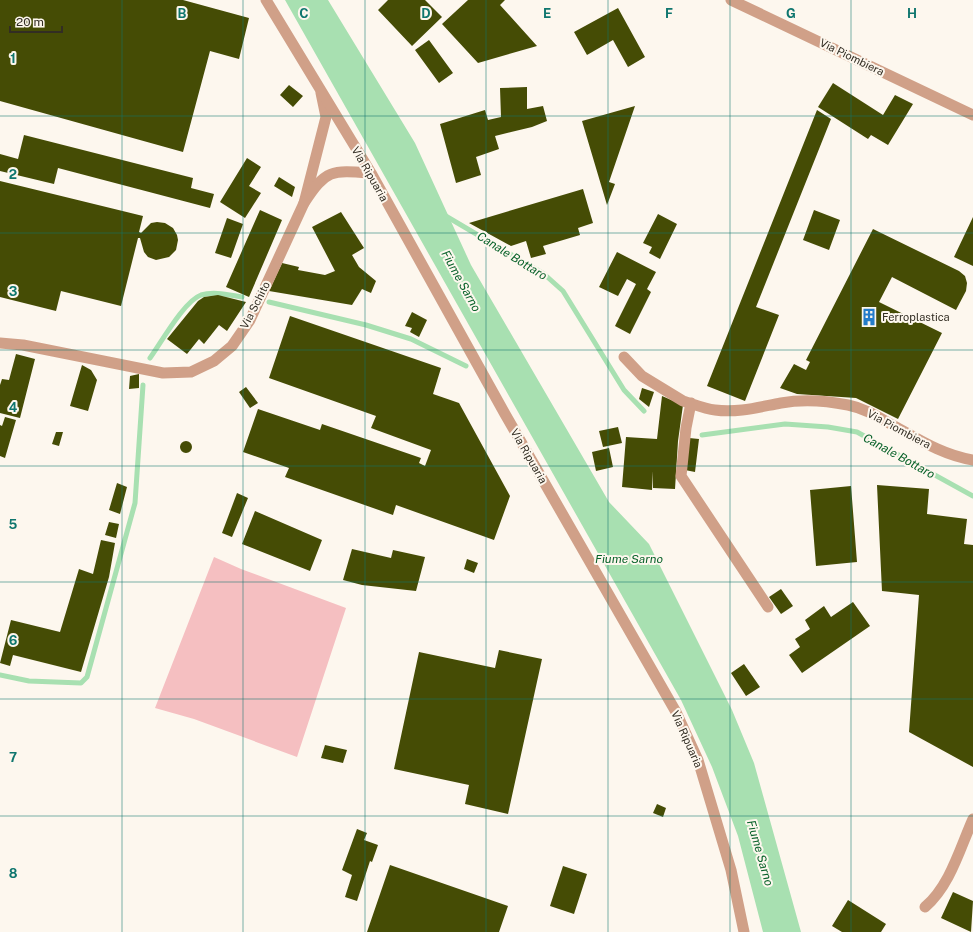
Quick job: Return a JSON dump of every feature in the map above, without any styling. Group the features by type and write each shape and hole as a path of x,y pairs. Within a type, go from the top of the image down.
{"street":[{"name":"Via Ripuaria","path":"266,0 371,173 508,421 676,712 698,760 732,870 744,932"},
{"name":"Via Piombiera","path":"731,0 973,115"},
{"path":"304,203 326,117 321,92"},
{"name":"Via Schito","path":"0,343 24,345 163,373 191,372 197,370 214,361 232,346 250,320 304,203 314,187 329,174 341,171 371,173"},
{"name":"Via Piombiera","path":"624,357 642,376 683,401 721,410 747,411 783,403 808,402 848,405 866,410 937,449 955,457 973,460"},
{"path":"690,403 686,428 682,476 768,607"},
{"path":"925,907 936,898 973,819"}],"shaded area":[{"path":"214,557 241,569 346,608 297,757 194,719 155,708"}],"water":[{"name":"Fiume Sarno","path":"285,0 328,0 415,143 471,265 609,502 649,544 732,710 754,763 801,932 763,932 738,836 712,767 681,700"}],"building":[{"path":"0,0 183,0 249,18 239,59 210,51 183,152 0,101"},
{"path":"388,0 425,0 442,17 412,46 378,10"},
{"path":"468,0 505,0 500,5 537,46 478,63 442,24"},
{"path":"618,8 645,57 628,67 613,40 587,55 574,32"},
{"path":"429,40 453,73 439,83 415,50"},
{"path":"833,83 883,115 895,95 913,104 888,145 871,135 868,139 818,107"},
{"path":"289,85 303,96 293,107 280,95"},
{"path":"527,87 527,109 543,106 547,121 532,127 495,136 499,149 476,157 481,175 456,183 440,124 485,110 488,120 501,117 500,88"},
{"path":"635,106 609,182 615,184 607,205 582,121"},
{"path":"817,110 831,119 756,307 779,315 745,401 707,386"},
{"path":"24,135 193,178 191,188 214,194 210,208 58,168 54,184 0,171 0,154 18,159"},
{"path":"247,158 261,167 249,186 261,193 245,218 220,202"},
{"path":"279,177 295,187 292,197 274,186"},
{"path":"0,181 143,216 139,232 141,233 151,223 165,223 173,228 177,235 178,240 176,250 169,257 156,260 148,257 144,252 140,238 138,238 121,306 61,291 56,311 0,297"},
{"path":"583,189 593,223 578,228 580,235 543,246 546,254 531,258 526,241 511,246 469,223"},
{"path":"260,210 282,220 249,297 226,287"},
{"path":"814,210 840,220 829,250 803,240"},
{"path":"341,212 364,248 352,255 359,267 376,281 371,293 362,289 352,305 269,291 282,263 299,267 298,270 325,275 335,271 312,227"},
{"path":"658,214 677,224 660,259 649,253 652,247 643,243"},
{"path":"973,217 973,266 954,257"},
{"path":"227,218 243,224 231,258 215,253"},
{"name":"Ferroplastica","path":"873,229 959,271 965,276 967,283 966,291 956,310 892,277 879,302 942,333 898,419 856,398 797,394 780,388 794,364 806,370 810,362 806,360"},
{"path":"617,252 656,272 647,289 651,292 630,334 615,326 636,284 627,279 618,296 599,287"},
{"path":"218,295 246,302 227,331 219,325 204,344 199,339 187,354 167,339 198,301 204,297"},
{"path":"412,312 427,320 419,337 410,332 412,328 405,326"},
{"path":"290,316 441,368 433,394 459,403 510,496 494,540 396,505 393,515 285,477 289,468 243,452 258,409 320,430 322,424 421,458 419,463 425,466 431,450 371,428 376,416 269,378"},
{"path":"16,354 35,359 20,418 0,413 0,385 2,379 9,380"},
{"path":"82,365 91,370 97,380 88,411 70,406"},
{"path":"139,374 139,388 129,389 130,376"},
{"path":"246,387 258,403 250,408 239,392"},
{"path":"642,388 654,392 649,407 639,399"},
{"path":"662,396 683,405 678,441 675,489 653,488 653,471 652,490 622,487 626,437 657,439"},
{"path":"5,417 16,420 5,458 0,456 0,425 2,426"},
{"path":"618,427 622,443 603,447 599,431"},
{"path":"56,432 63,432 59,446 52,444"},
{"path":"689,438 699,439 695,472 685,470"},
{"path":"188,441 191,442 191,452 184,453 181,452 180,445 181,442"},
{"path":"609,448 613,467 596,471 592,452"},
{"path":"117,483 127,487 120,514 109,510"},
{"path":"877,485 929,489 927,514 967,519 964,544 973,545 973,767 909,732 919,595 882,591"},
{"path":"851,486 857,562 816,566 810,490"},
{"path":"237,493 248,498 232,537 222,533"},
{"path":"255,511 322,540 310,571 242,544"},
{"path":"109,522 119,524 116,538 105,535"},
{"path":"101,540 115,543 109,577 81,672 13,655 10,666 0,663 11,620 60,632 79,569 93,574"},
{"path":"352,549 391,558 393,550 425,557 416,591 362,585 343,580"},
{"path":"467,559 478,563 474,573 464,569"},
{"path":"781,589 793,606 781,614 769,597"},
{"path":"853,602 870,626 802,673 789,655 800,647 795,639 810,629 805,620 824,606 831,617"},
{"path":"499,650 542,659 508,814 465,804 469,785 394,769 419,652 495,668"},
{"path":"744,664 760,687 746,696 731,673"},
{"path":"325,745 347,750 343,763 321,758"},
{"path":"657,804 666,808 663,817 653,813"},
{"path":"357,829 367,833 364,840 378,845 372,862 370,861 357,901 345,897 352,875 342,870"},
{"path":"390,865 508,906 499,932 367,932"},
{"path":"563,866 587,874 574,914 550,906"},
{"path":"953,892 973,901 971,932 941,918"},
{"path":"848,900 886,924 881,932 842,932 832,926"}],"waterway":[{"name":"Canale Bottaro","path":"444,215 544,274 563,291 624,390 644,411"},
{"path":"150,358 173,323 187,305 194,299 201,295 211,293 242,297"},
{"path":"269,302 366,325 411,339 466,366"},
{"path":"0,675 29,681 81,683 87,677 135,503 143,385"},
{"name":"Canale Bottaro","path":"702,435 785,424 828,427 857,432 973,496"}],"place":[{"name":"Ferroplastica","path":"869,317"}]}
